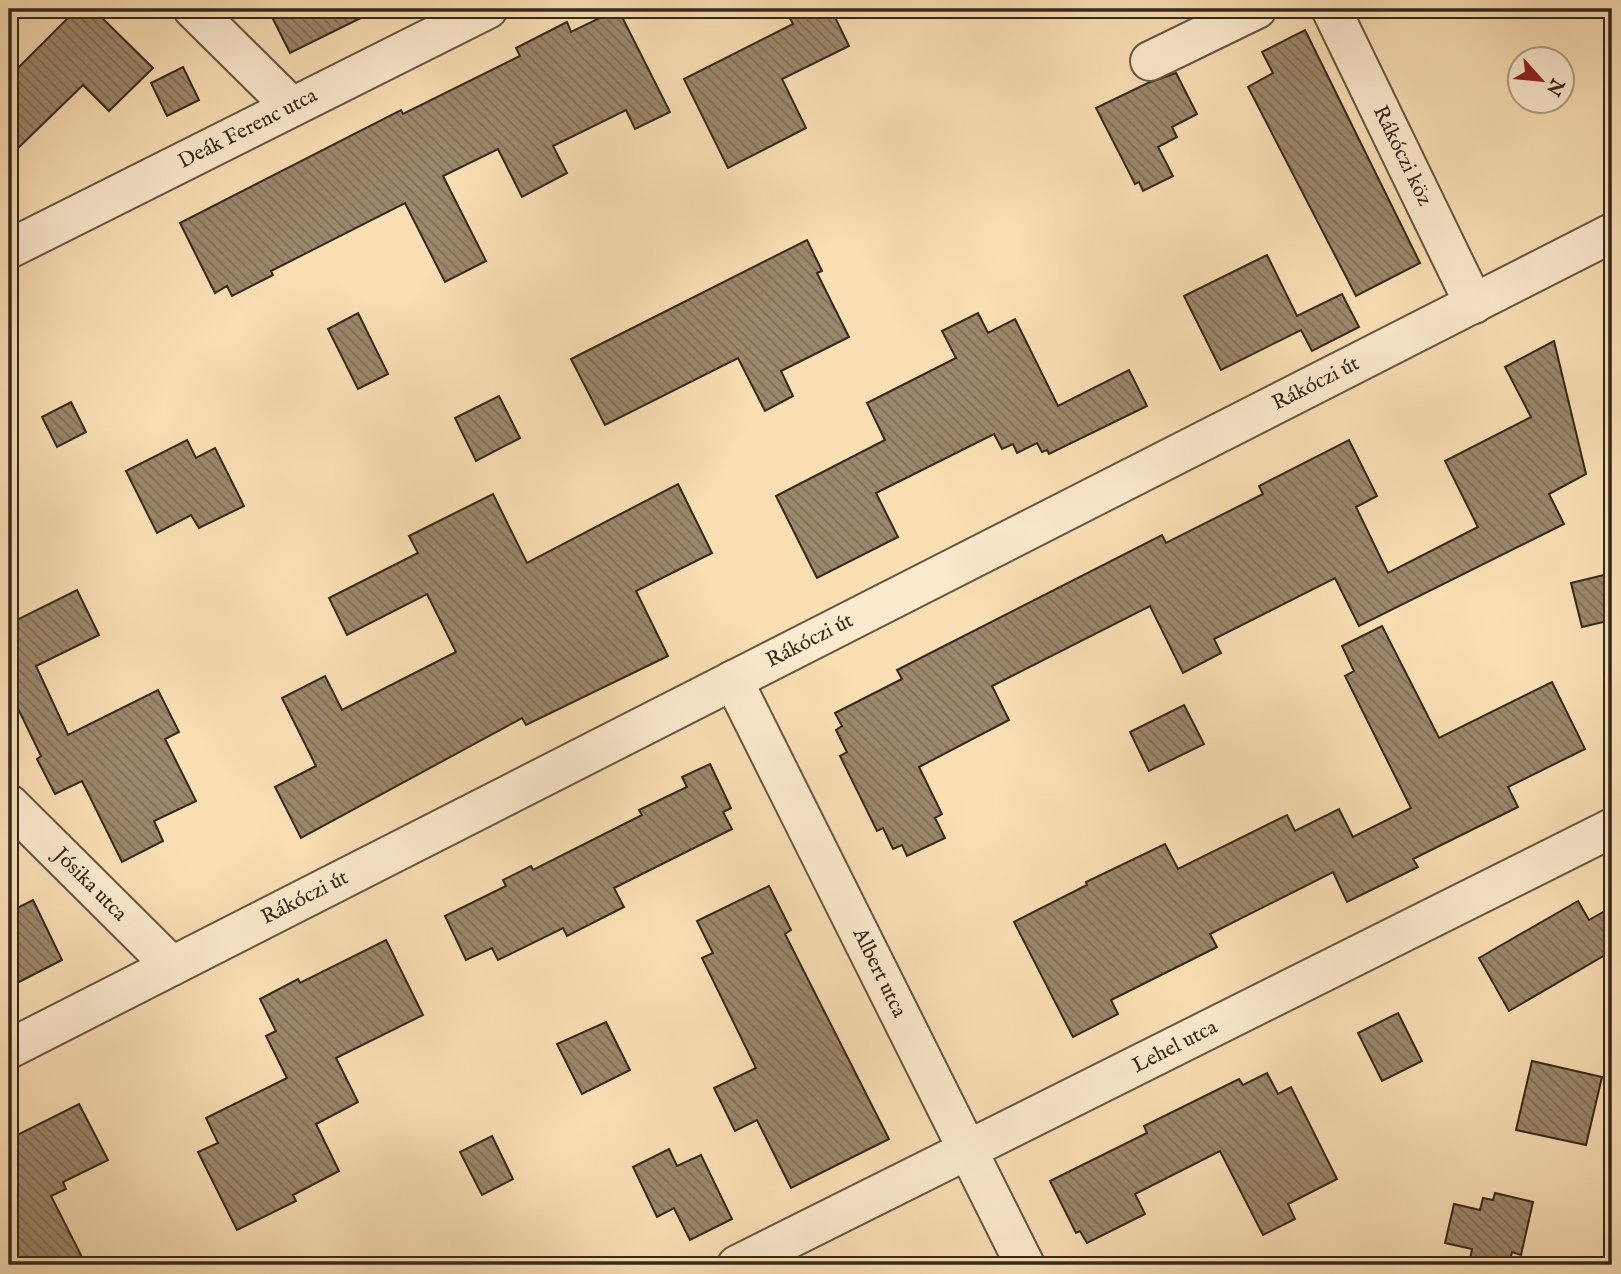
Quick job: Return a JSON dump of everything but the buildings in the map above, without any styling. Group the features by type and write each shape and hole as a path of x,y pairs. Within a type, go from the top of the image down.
{"street":[{"path":"193,9 292,107"},
{"name":"Deák Ferenc utca","path":"9,249 488,9"},
{"path":"1150,61 1257,9"},
{"name":"Rákóczi köz","path":"1331,9 1474,304"},
{"name":"Rákóczi út","path":"9,1049 1612,233"},
{"name":"Albert utca","path":"733,680 1025,1265"},
{"name":"Jósika utca","path":"9,804 172,966"},
{"name":"Lehel utca","path":"737,1265 1612,828"}]}
